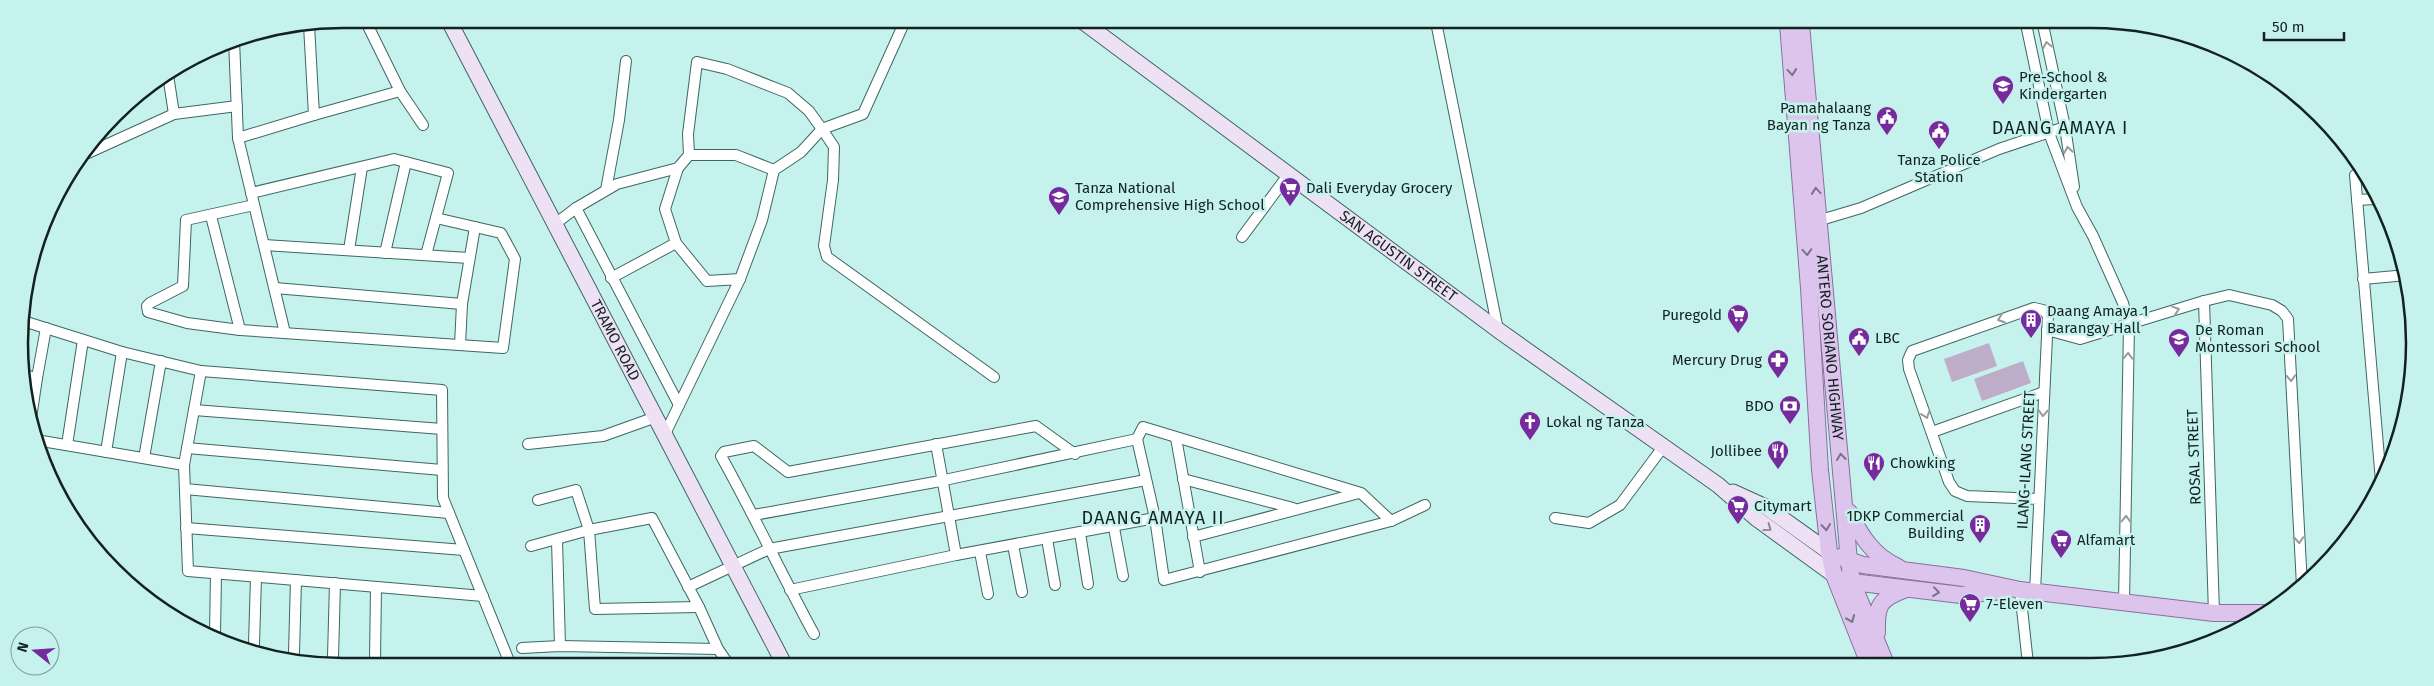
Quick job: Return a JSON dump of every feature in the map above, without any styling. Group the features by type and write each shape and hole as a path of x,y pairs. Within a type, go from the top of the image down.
{"main road":[{"name":"TRAMO ROAD","path":"453,28 781,658"},
{"name":"SAN AGUSTIN STREET","path":"1092,28 1498,330 1718,485 1756,519 1834,575"},
{"name":"ANTERO SORIANO HIGHWAY","path":"1788,28 1845,506 1852,582 1884,658"},
{"name":"ANTERO SORIANO HIGHWAY","path":"1801,28 1812,223 1820,470 1829,552 1834,575 1867,658"},
{"name":"SAN AGUSTIN STREET","path":"1718,485 1766,507 1829,552"},
{"path":"1845,506 1860,534 1879,556 1910,580"},
{"path":"1829,552 1849,561 1910,580"},
{"path":"1834,575 1852,582 1964,578 2028,591 2250,615"},
{"path":"1877,640 1876,618 1880,604 1910,580"}],"street":[{"path":"369,28 400,91 423,126"},
{"path":"665,434 740,279 762,220 774,170 800,152 822,129 863,114 902,28"},
{"path":"1437,28 1498,330"},
{"path":"2027,28 2049,133 2077,207 2093,236 2123,303 2129,326 2124,602"},
{"path":"2044,28 2065,127 2077,207"},
{"path":"309,29 314,115"},
{"path":"234,47 238,138 285,333"},
{"path":"606,190 620,120 626,61"},
{"path":"740,279 707,281 676,242 665,209 678,168 689,155 688,134 697,62 727,69 788,93 809,111 834,147 833,180 824,246 828,256 994,377"},
{"path":"169,80 174,114"},
{"path":"238,138 400,91"},
{"path":"93,151 174,114 237,106"},
{"path":"1812,223 1861,208 2000,149 2065,127"},
{"path":"689,155 736,155 774,170"},
{"path":"251,193 394,159 448,173 426,255"},
{"path":"385,253 406,162"},
{"path":"349,250 362,167"},
{"path":"555,224 576,208 618,184 678,168"},
{"path":"1242,237 1288,175"},
{"path":"2356,175 2380,469"},
{"path":"2357,200 2371,198"},
{"path":"254,205 186,220 183,286 150,303 146,309 148,312 187,323 240,330 503,348 515,259 501,233 436,218"},
{"path":"576,208 679,405"},
{"path":"211,216 240,330"},
{"path":"460,345 462,304 475,227"},
{"path":"611,278 676,242"},
{"path":"264,245 469,258"},
{"path":"2363,279 2399,276"},
{"path":"275,288 462,304"},
{"path":"2039,499 1967,496 1955,491 1949,482 1909,369 1908,360 1912,351 2034,308 2043,310 2048,315 2047,330 2080,339 2129,326 2204,301 2229,296 2272,306 2282,311 2288,319 2302,578"},
{"name":"ROSAL STREET","path":"2204,301 2214,612"},
{"path":"28,322 122,352 201,371 442,390 443,498 507,658"},
{"path":"34,403 46,328"},
{"name":"ILANG-ILANG STREET","path":"2028,658 2028,591 2039,499 2047,330"},
{"path":"66,445 84,340"},
{"path":"106,452 122,352"},
{"path":"144,458 161,361"},
{"path":"201,371 184,465 188,571 483,596"},
{"path":"29,376 38,378"},
{"path":"1932,432 2044,392"},
{"path":"194,410 442,429"},
{"path":"528,444 603,436 656,417"},
{"path":"814,634 769,549 754,515 721,456 724,452 754,446 788,472 1036,426 1075,454"},
{"path":"1391,521 1361,492 1143,427 1138,439 1155,518 1164,580 1391,521 1425,505"},
{"path":"1176,438 1200,572"},
{"path":"754,515 1075,454 1138,439"},
{"path":"43,441 184,465"},
{"path":"936,444 956,555"},
{"path":"1555,518 1589,523 1620,505 1663,447"},
{"path":"187,448 442,470"},
{"path":"1183,479 1294,509"},
{"path":"688,587 769,549 1146,480"},
{"path":"185,489 449,513"},
{"path":"538,500 576,490 589,530 595,609 699,607"},
{"path":"1193,537 1361,492"},
{"path":"531,546 589,530 652,518 699,607 718,649 725,658"},
{"path":"790,590 956,555 1114,528 1155,518"},
{"path":"186,528 464,550"},
{"path":"1114,528 1123,576"},
{"path":"1080,533 1088,584"},
{"path":"1047,539 1055,585"},
{"path":"557,540 560,646"},
{"path":"1012,545 1022,592"},
{"path":"980,552 988,594"},
{"path":"215,631 216,574"},
{"path":"254,644 256,577"},
{"path":"294,653 296,580"},
{"path":"333,657 335,583"},
{"path":"375,658 376,587"},
{"path":"522,648 560,646 718,649"}],"shaded area":[{"path":"1989,343 1997,366 1952,382 1944,359"},
{"path":"2023,361 2031,383 1982,401 1974,379"}],"place":[{"name":"Pre-School & Kindergarten","path":"2003,105"},
{"name":"Pamahalaang Bayan ng Tanza","path":"1887,136"},
{"name":"Tanza Police Station","path":"1939,150"},
{"name":"Dali Everyday Grocery","path":"1290,207"},
{"name":"Tanza National Comprehensive High School","path":"1059,216"},
{"name":"Puregold","path":"1738,334"},
{"name":"Daang Amaya 1 Barangay Hall","path":"2031,339"},
{"name":"LBC","path":"1859,357"},
{"name":"De Roman Montessori School","path":"2179,358"},
{"name":"Mercury Drug","path":"1778,379"},
{"name":"BDO","path":"1790,425"},
{"name":"Lokal ng Tanza","path":"1530,441"},
{"name":"Jollibee","path":"1778,470"},
{"name":"Chowking","path":"1874,482"},
{"name":"Citymart","path":"1738,525"},
{"name":"1DKP Commercial Building","path":"1980,544"},
{"name":"Alfamart","path":"2061,559"},
{"name":"7-Eleven","path":"1970,623"}],"district":[{"name":"DAANG AMAYA I","path":"2060,128"},
{"name":"DAANG AMAYA II","path":"1153,518"}]}
